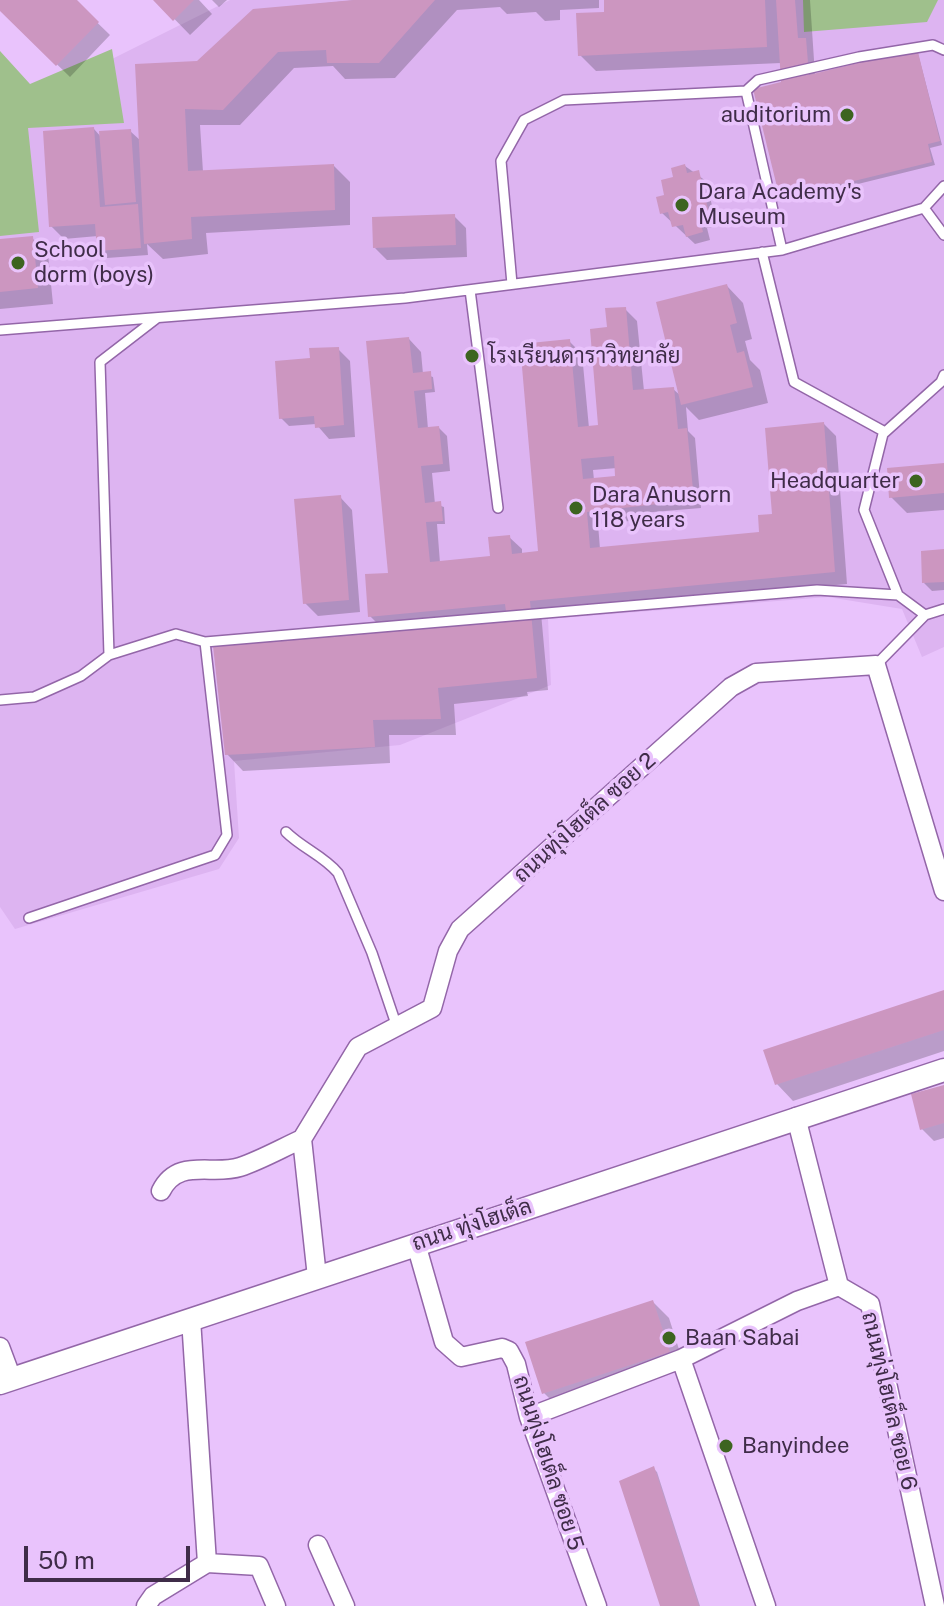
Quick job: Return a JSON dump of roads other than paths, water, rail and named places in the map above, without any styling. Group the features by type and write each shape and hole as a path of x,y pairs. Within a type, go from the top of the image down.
{"street":[{"path":"876,665 944,891"},
{"name":"ถนนทุ่งโฮเต็ล ซอย 2","path":"302,1139 358,1047 432,1008 448,951 460,929 731,687 756,673 876,665"},
{"name":"ถนน ทุ่งโฮเต็ล","path":"6,1381 944,1070"},
{"path":"529,1417 681,1359 797,1301 839,1286 796,1117"},
{"path":"161,1191 181,1172 194,1168 242,1166 302,1139 317,1277"},
{"name":"ถนนทุ่งโฮเต็ล ซอย 5","path":"416,1244 444,1342 461,1357 502,1348 509,1351 516,1364 529,1417 597,1606"},
{"name":"ถนนทุ่งโฮเต็ล ซอย 6","path":"839,1286 870,1304 935,1606"},
{"path":"191,1319 207,1563"},
{"path":"0,1347 6,1381"},
{"path":"681,1359 766,1606"},
{"path":"318,1545 345,1606"},
{"path":"146,1606 153,1596 207,1563 259,1566 276,1606"}],"lane":[{"path":"512,284 501,161 524,120 564,100 746,91 758,80 859,57 933,45 944,50"},
{"path":"746,91 782,250"},
{"path":"0,330 470,290 782,250 924,208 944,186"},
{"path":"924,208 944,235"},
{"path":"762,252 794,382 885,432"},
{"path":"470,290 498,508"},
{"path":"109,655 100,362 158,318"},
{"path":"925,615 898,595 864,510 885,432 941,382 944,375"},
{"path":"0,700 34,697 81,676 109,655 176,634 205,642 817,590 898,595"},
{"path":"876,665 925,615 944,609"},
{"path":"29,918 215,855 227,835 205,642"},
{"path":"286,832 302,849 331,864 338,873 372,953 397,1027"}],"place":[{"name":"auditorium","path":"847,115"},
{"name":"Dara Academy's Museum","path":"682,205"},
{"name":"School dorm (boys)","path":"18,263"},
{"name":"โรงเรียนดาราวิทยาลัย","path":"472,356"},
{"name":"Headquarter","path":"916,481"},
{"name":"Dara Anusorn 118 years","path":"576,508"},
{"name":"Baan Sabai","path":"669,1338"},
{"name":"Banyindee","path":"726,1446"}]}
